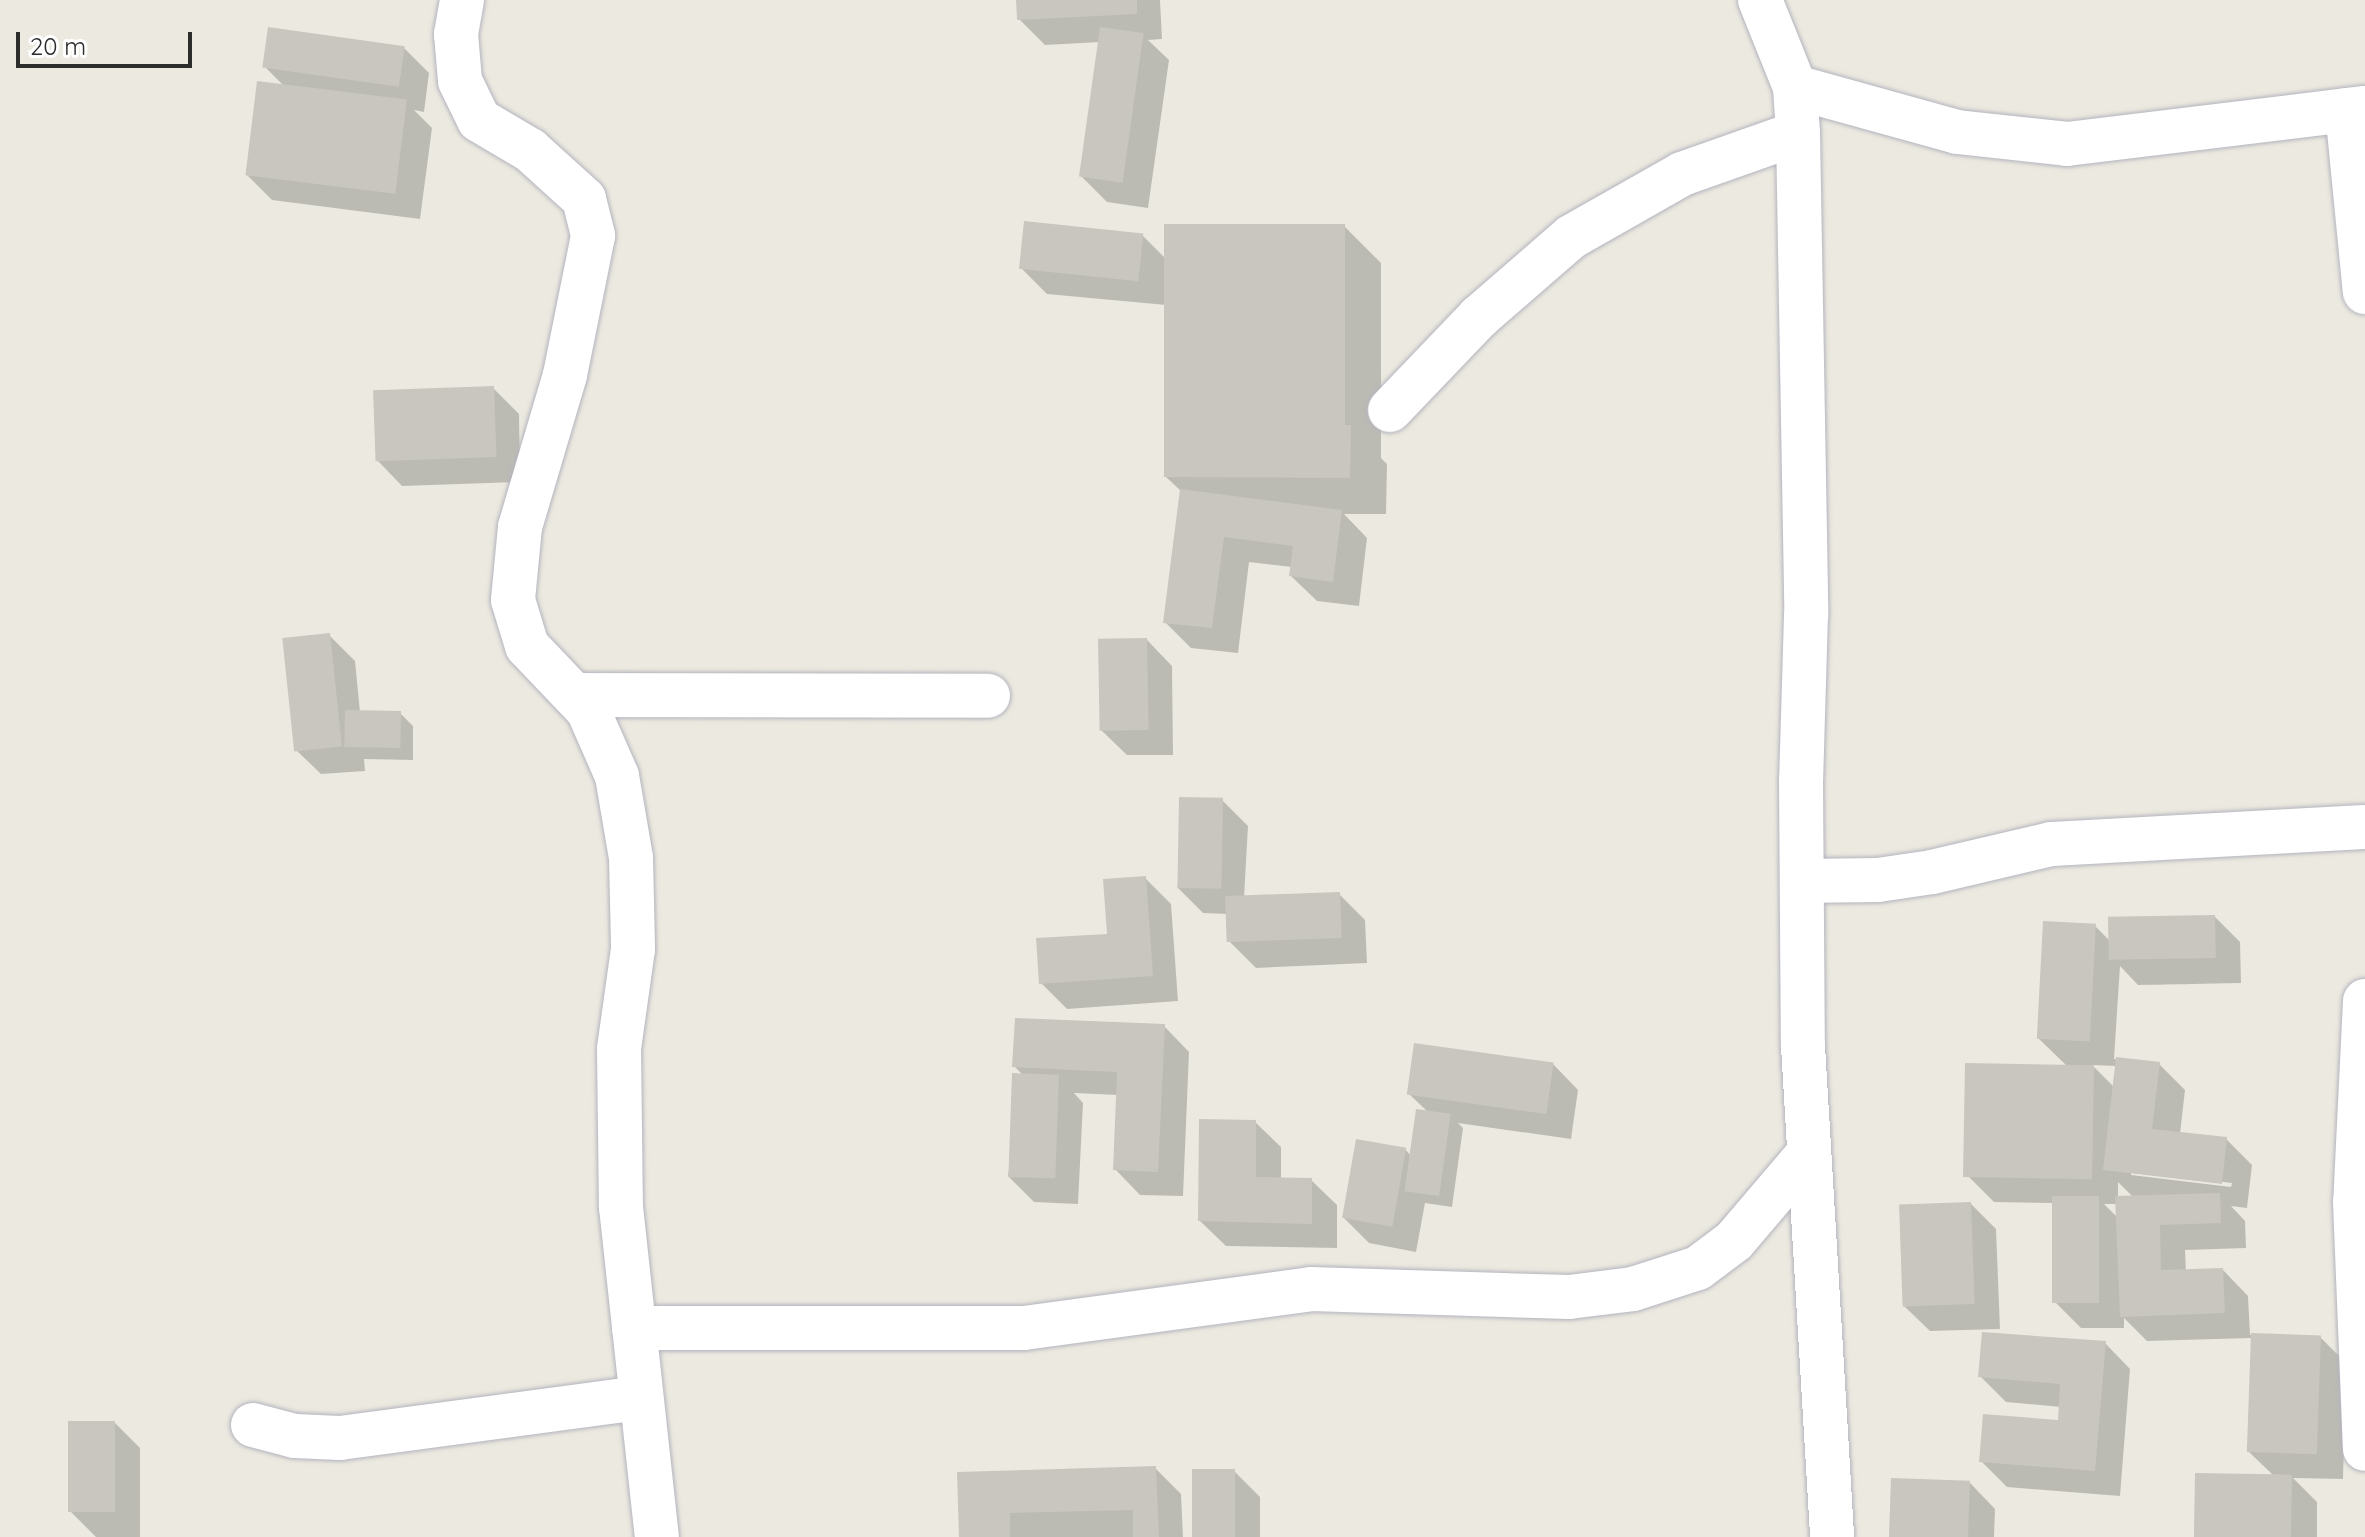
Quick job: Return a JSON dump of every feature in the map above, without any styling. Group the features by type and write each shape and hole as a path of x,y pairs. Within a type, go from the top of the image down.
{"street":[{"path":"462,0 456,34 460,81 479,120 530,150 584,199 593,236 565,375 520,527 513,600 527,646 588,710 617,776 631,858 633,949 618,1088 621,1207 657,1537"},
{"path":"1760,0 1795,87 1798,133 1806,615 1802,881 1808,1154 1832,1537"},
{"path":"1795,87 1957,132 2067,144 2356,109 2365,292"},
{"path":"1390,410 1479,317 1571,237 1682,174 1798,133"},
{"path":"576,695 988,696"},
{"path":"1802,881 1878,880 1932,872 2051,844 2365,827"},
{"path":"2365,1001 2355,1202 2365,1449"},
{"path":"634,1328 1024,1328 1311,1289 1569,1297 1633,1289 1698,1268 1734,1241 1808,1154"},
{"path":"253,1425 295,1436 340,1438 641,1398"}],"building":[{"path":"1016,0 1137,0 1137,14 1017,20"},
{"path":"268,27 405,46 399,87 262,68"},
{"path":"1100,27 1144,33 1123,183 1079,177"},
{"path":"257,81 407,99 395,194 245,175"},
{"path":"1024,221 1143,234 1138,281 1019,269"},
{"path":"1164,224 1345,224 1345,425 1351,425 1350,478 1164,477"},
{"path":"494,386 496,457 376,461 373,390"},
{"path":"1180,489 1342,510 1333,582 1289,576 1293,546 1224,537 1212,628 1163,623"},
{"path":"330,633 342,746 294,751 282,638"},
{"path":"1147,638 1149,730 1100,731 1098,639"},
{"path":"345,710 401,711 400,748 344,747"},
{"path":"1179,797 1223,798 1221,889 1177,888"},
{"path":"1146,876 1153,976 1039,984 1036,938 1107,934 1103,879"},
{"path":"1340,892 1342,938 1227,942 1225,896"},
{"path":"2215,915 2216,958 2109,960 2108,917"},
{"path":"2043,921 2096,924 2090,1042 2037,1039"},
{"path":"1015,1018 1165,1024 1158,1172 1113,1170 1117,1072 1012,1067"},
{"path":"1414,1043 1554,1063 1546,1114 1407,1094"},
{"path":"2116,1057 2160,1062 2152,1129 2227,1137 2222,1184 2103,1170"},
{"path":"1965,1063 2094,1065 2092,1179 1963,1177"},
{"path":"1012,1073 1059,1075 1055,1179 1008,1177"},
{"path":"1416,1109 1451,1114 1439,1196 1404,1191"},
{"path":"1199,1119 1256,1120 1256,1177 1312,1178 1312,1224 1198,1221"},
{"path":"1356,1139 1406,1148 1392,1227 1342,1218"},
{"path":"2220,1193 2221,1223 2160,1225 2161,1270 2223,1268 2225,1313 2120,1317 2115,1196"},
{"path":"2052,1196 2099,1196 2099,1303 2052,1303"},
{"path":"1971,1202 1975,1304 1903,1306 1899,1205"},
{"path":"1982,1332 2106,1341 2095,1471 1979,1462 1983,1414 2058,1420 2060,1384 1978,1377"},
{"path":"2251,1333 2321,1335 2317,1454 2247,1452"},
{"path":"68,1421 115,1421 115,1512 68,1512"},
{"path":"1156,1466 1159,1537 1133,1537 1133,1510 1010,1513 1010,1537 959,1537 957,1472"},
{"path":"1192,1469 1235,1469 1235,1537 1192,1537"},
{"path":"2195,1473 2292,1475 2291,1537 2194,1537"},
{"path":"1891,1478 1970,1481 1968,1537 1889,1537"}]}
